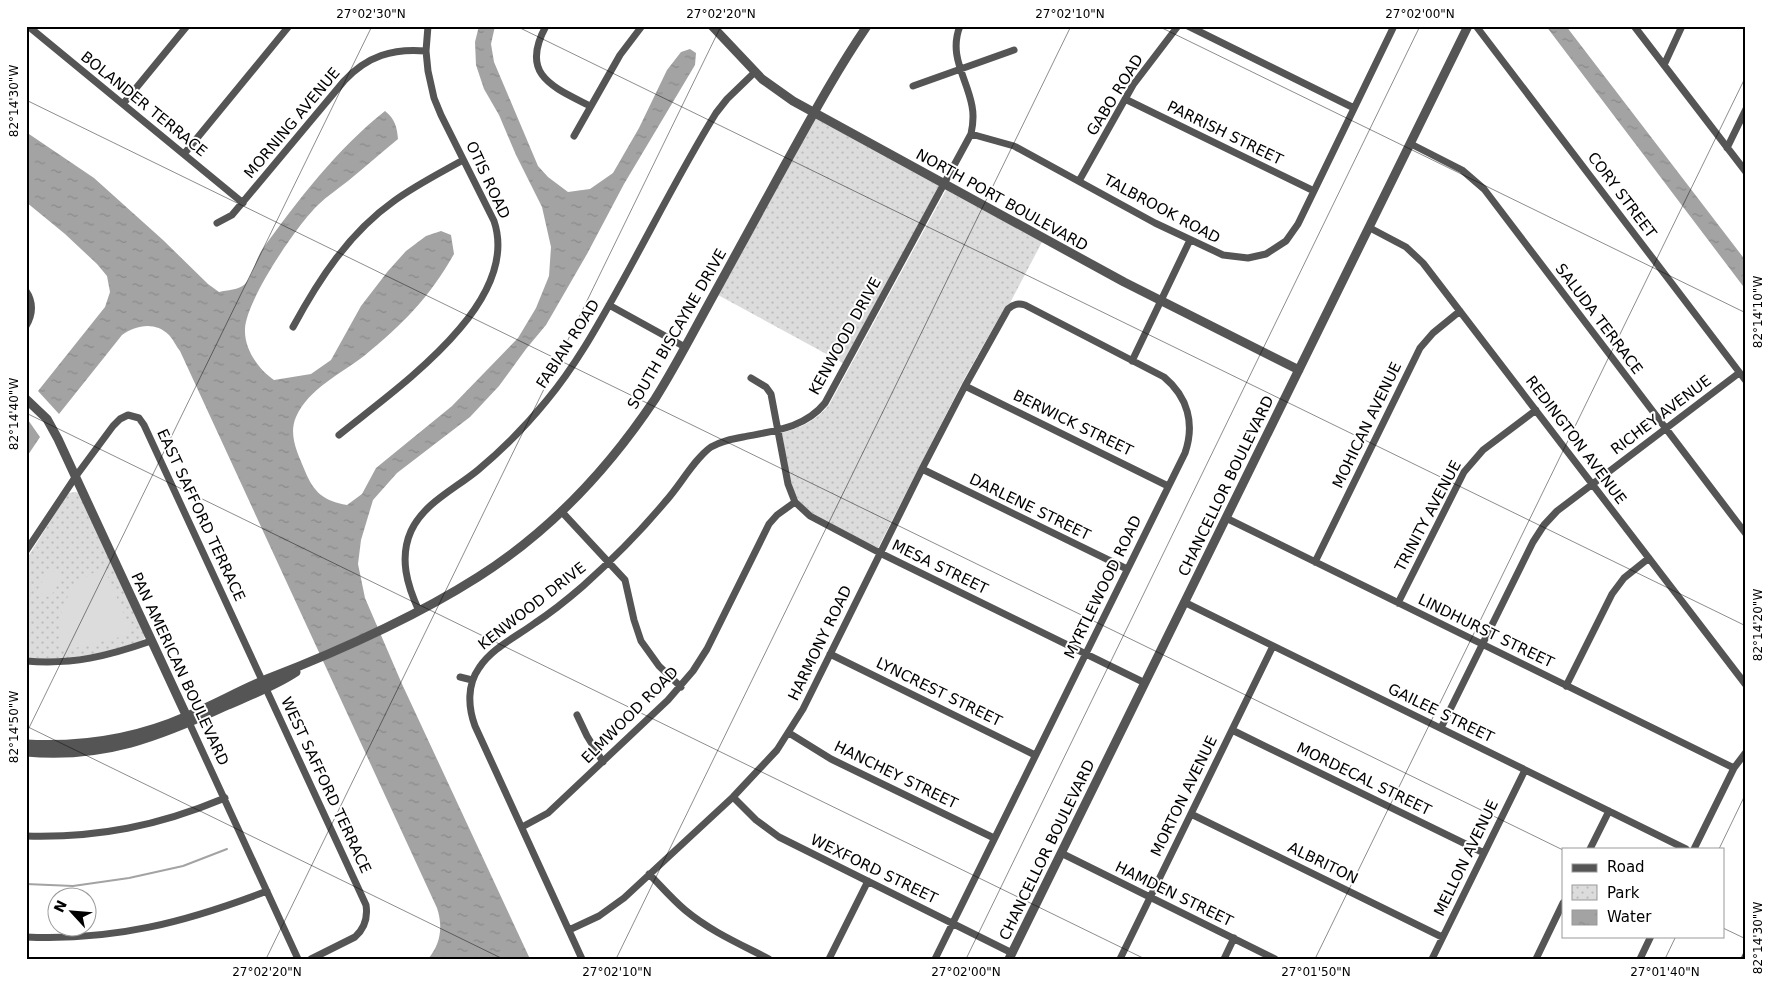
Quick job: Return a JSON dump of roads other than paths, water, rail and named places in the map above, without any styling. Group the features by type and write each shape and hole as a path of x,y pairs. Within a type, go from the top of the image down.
{"street":[{"path":"123,104 187,26"},
{"path":"184,154 289,26"},
{"name":"OTIS ROAD","path":"339,435 429,362 449,341 489,287 497,260 498,240 496,226 434,98 426,51 428,26"},
{"path":"546,26 536,53 538,65 543,76 556,89 590,106"},
{"path":"574,136 620,55 642,26"},
{"name":"NORTH PORT BOULEVARD","path":"712,26 755,72 776,91 944,185 1124,282 1299,370"},
{"name":"SOUTH BISCAYNE DRIVE","path":"26,752 77,753 111,748 148,739 382,630 456,591 495,566 561,511 610,458 656,398 838,70 867,26"},
{"name":"KENWOOD DRIVE","path":"582,959 472,719 470,704 472,680 480,666 490,655 559,606 609,561 654,516 700,458 712,447 727,440 778,430 803,422 816,413 825,403 971,134 973,124 972,108 959,69 955,48 956,36 960,26"},
{"name":"GABO ROAD","path":"1079,181 1133,85 1178,26"},
{"path":"1188,26 1354,108"},
{"name":"TALBROOK ROAD","path":"971,134 1014,146 1216,253 1231,258 1248,258 1266,254 1279,246 1292,234 1394,26"},
{"name":"CHANCELLOR BOULEVARD","path":"1010,956 1468,26"},
{"name":"CORY STREET","path":"1476,26 1746,381"},
{"path":"1634,26 1746,172"},
{"path":"1664,65 1682,26"},
{"name":"BOLANDER TERRACE","path":"30,27 243,203"},
{"path":"913,86 1014,50"},
{"name":"MORNING AVENUE","path":"217,223 228,218 243,203 344,81 357,68 373,58 390,52 426,51"},
{"name":"FABIAN ROAD","path":"419,611 410,590 405,562 408,542 416,522 429,507 494,456 547,401 577,360 716,113 727,98 755,72"},
{"name":"PARRISH STREET","path":"1125,99 1314,191"},
{"path":"1727,148 1746,109"},
{"name":"SALUDA TERRACE","path":"1411,144 1462,170 1484,189 1746,534"},
{"path":"293,327 331,264 367,223 414,187 463,160"},
{"name":"REDINGTON AVENUE","path":"1370,228 1396,241 1415,255 1460,311 1746,685"},
{"path":"1132,361 1190,240"},
{"path":"26,291 32,307 32,314 26,326"},
{"name":"MYRTLEWOOD ROAD","path":"936,959 1168,486 1188,443 1190,427 1188,410 1180,395 1169,382 1158,374 1025,305 1015,304"},
{"name":"HARMONY ROAD","path":"569,930 609,909 649,874 733,797 766,763 789,733 965,386 1008,309 1015,304"},
{"path":"609,305 685,347"},
{"name":"MOHICAN AVENUE","path":"1315,562 1420,348 1433,333 1460,311"},
{"name":"RICHEY AVENUE","path":"1441,728 1538,533 1557,511 1739,372"},
{"name":"MESA STREET","path":"751,378 769,390 788,484 795,502 804,512 880,553 1145,683"},
{"name":"BERWICK STREET","path":"965,386 1168,486"},
{"name":"PAN AMERICAN BOULEVARD","path":"26,398 52,427 76,476 298,959"},
{"name":"TRINITY AVENUE","path":"1398,603 1464,472 1483,450 1536,410"},
{"name":"EAST SAFFORD TERRACE","path":"26,551 76,476 118,421 130,416 136,417 142,421 264,685"},
{"name":"DARLENE STREET","path":"922,469 1126,569"},
{"name":"ELMWOOD ROAD","path":"522,827 545,816 681,687 707,649 769,524 777,515 795,502"},
{"path":"561,511 622,574 626,582 636,628 645,647 658,666 681,687"},
{"name":"LINDHURST STREET","path":"1226,518 1734,768"},
{"path":"1566,686 1612,594 1624,578 1649,558"},
{"name":"GAILEE STREET","path":"1184,602 1684,848"},
{"path":"26,661 57,663 82,660 113,654 151,641"},
{"name":"MORTON AVENUE","path":"1120,959 1274,646"},
{"name":"LYNCREST STREET","path":"830,654 1035,755"},
{"path":"460,677 472,680"},
{"name":"WEST SAFFORD TERRACE","path":"264,685 366,905 367,915 360,933 311,959"},
{"path":"576,715 603,762"},
{"name":"SOUTH BISCAYNE DRIVE","path":"26,744 66,745 104,741 188,720"},
{"name":"MORDECAL STREET","path":"1232,730 1484,853"},
{"name":"HANCHEY STREET","path":"789,733 831,759 994,838"},
{"path":"1694,848 1734,768 1746,752"},
{"name":"MELLON AVENUE","path":"1432,959 1525,770"},
{"name":"WEXFORD STREET","path":"733,797 770,832 953,923 1010,956"},
{"path":"26,836 82,835 126,830 177,817 224,798"},
{"path":"1590,848 1609,811"},
{"name":"ALBRITON","path":"1191,814 1442,937"},
{"name":"HAMDEN STREET","path":"1061,853 1275,959"},
{"path":"649,874 677,902 705,925 769,959"},
{"path":"829,959 868,881"},
{"path":"26,936 84,936 148,928 211,912 267,891"},
{"path":"1536,959 1562,905"},
{"path":"1224,959 1234,938"},
{"path":"1640,959 1650,938"},
{"path":"1744,959 1746,955"}],"water":[{"path":"479,26 495,26 491,44 494,62 538,166 548,177 568,192 590,189 613,173 639,128 667,70 681,52 690,49 696,53 695,65 624,184 587,254 546,325 499,386 470,417 397,473 373,500 361,540 358,564 365,598 402,684 530,959 428,959 436,947 440,935 440,921 437,908 180,351 172,338 164,331 152,326 139,327 122,335 59,414 38,391 105,307 110,292 107,276 97,264 65,234 26,202 26,132 94,178 163,240 208,284 219,292 236,289 245,284 262,250 334,158 385,111 391,117 396,127 398,139 325,199 309,215 286,245 263,282 254,300 245,329 245,337 253,358 268,376 274,380 311,374 331,360 361,306 406,251 426,236 441,231 451,235 454,254 435,284 414,310 364,356 317,390 296,417 293,438 308,479 321,495 332,501 347,505 362,494 376,468 452,406 518,338 536,308 549,276 551,247 542,207 516,155 499,115 484,89 476,65 475,42"},
{"path":"1546,26 1566,26 1746,261 1746,290"},
{"path":"26,417 40,437 26,458"}],"waterway":[{"path":"26,884 73,886 129,878 183,866 227,849"}]}
